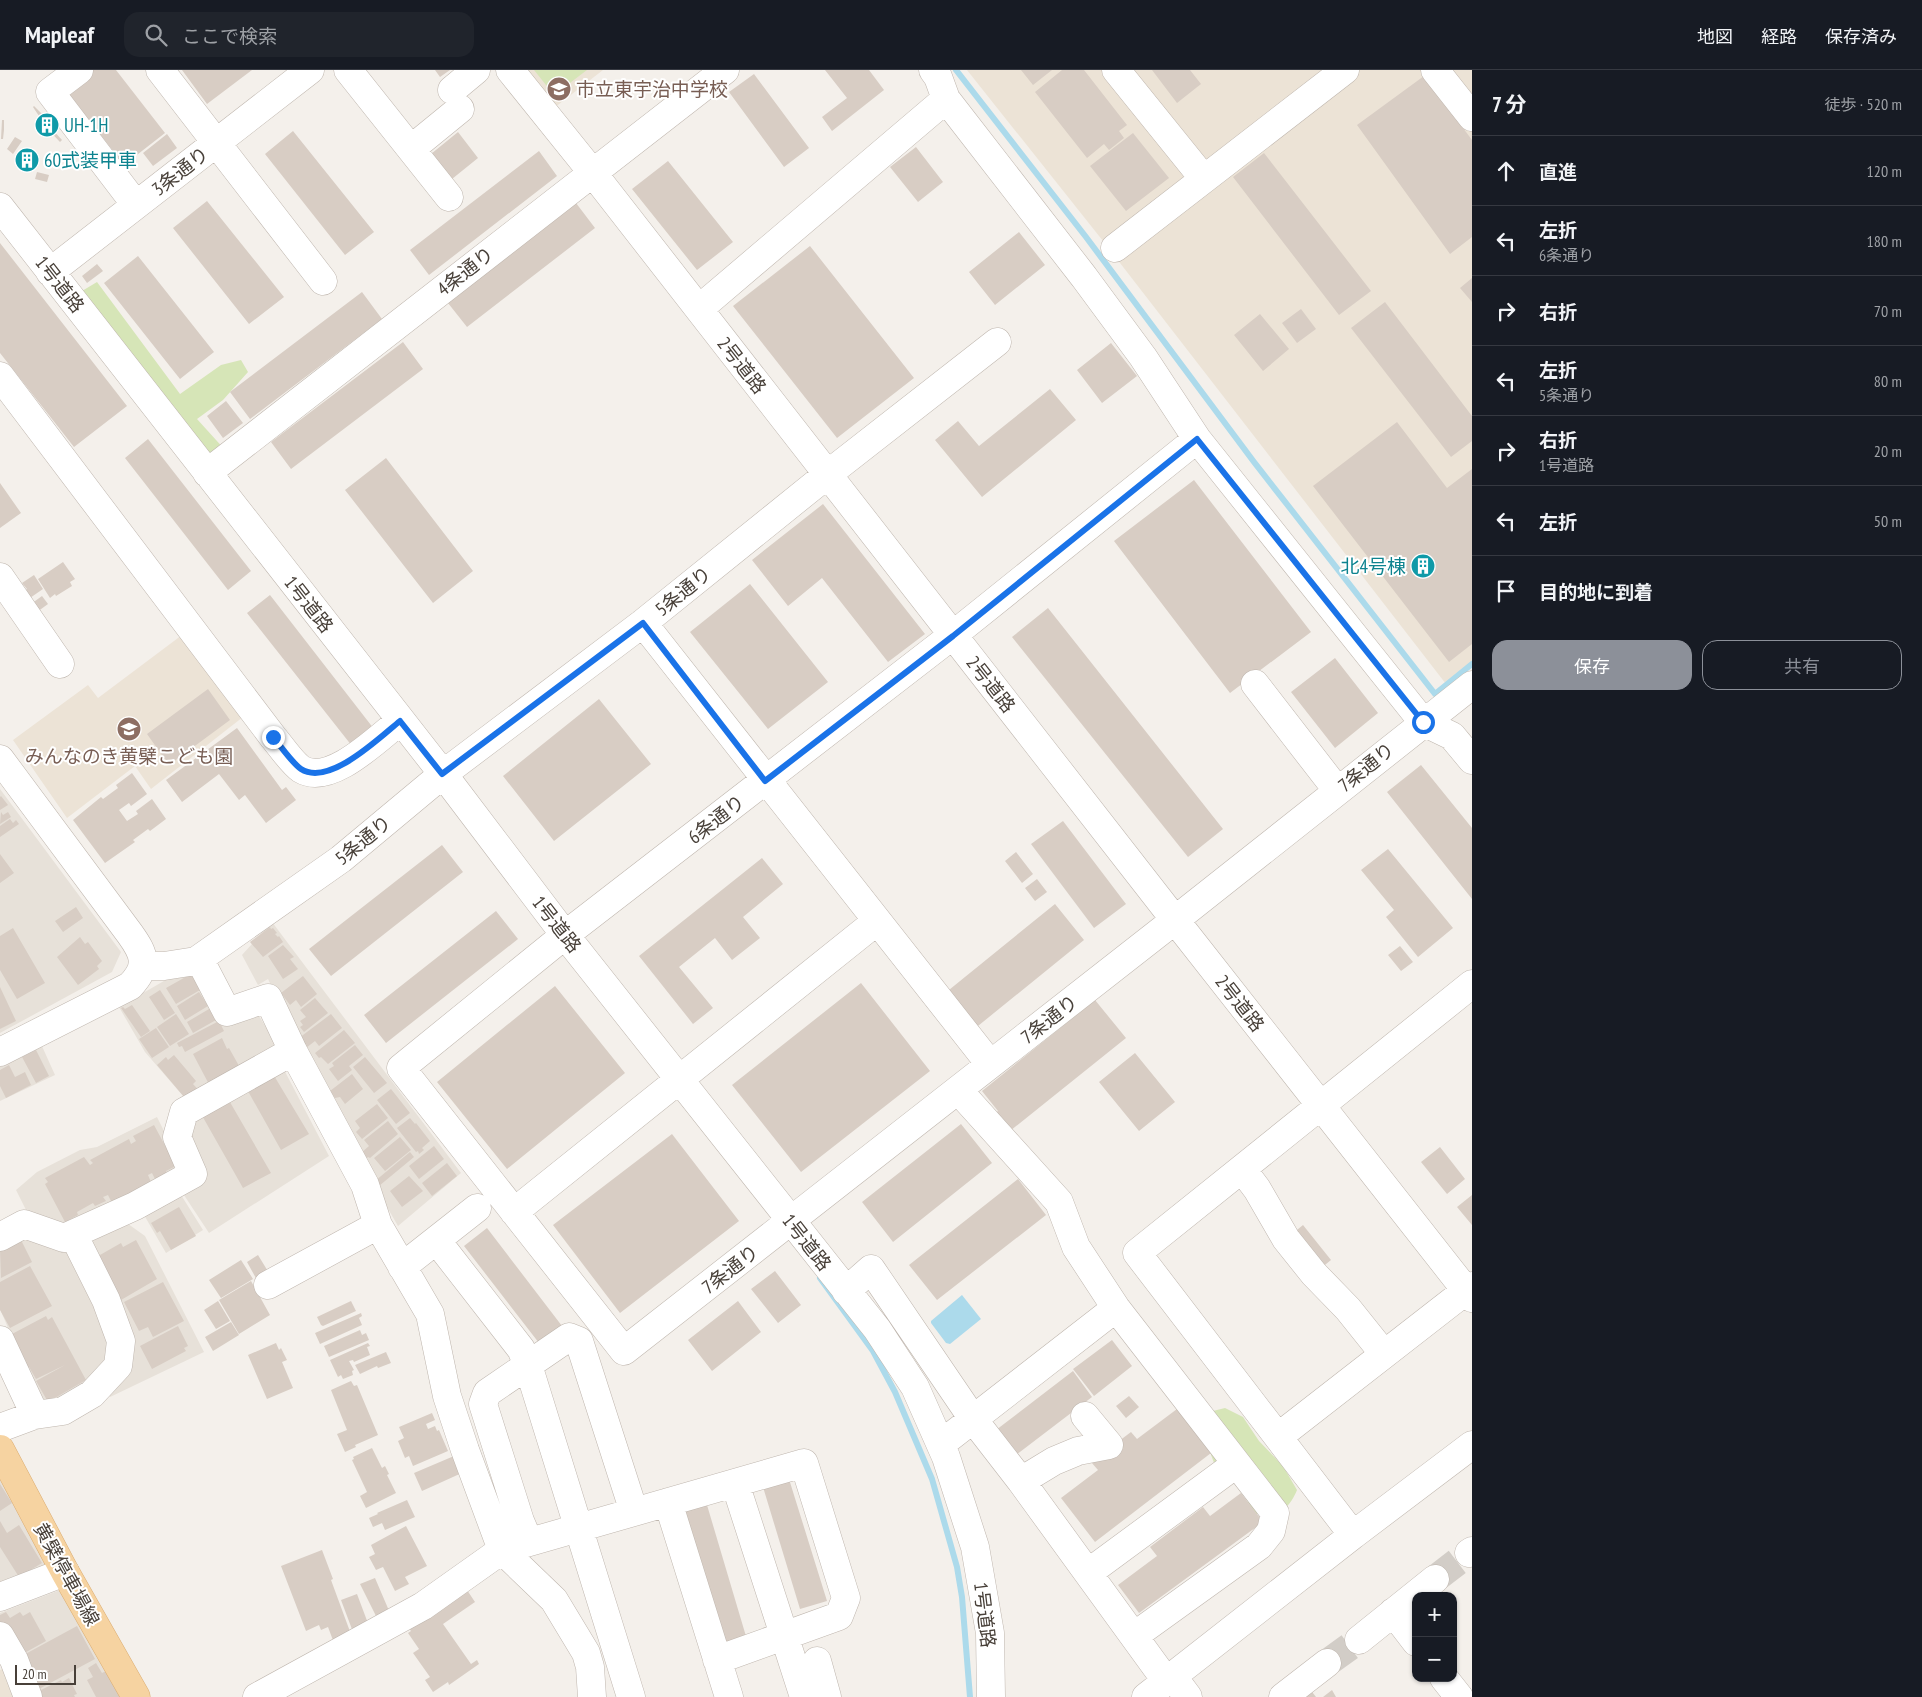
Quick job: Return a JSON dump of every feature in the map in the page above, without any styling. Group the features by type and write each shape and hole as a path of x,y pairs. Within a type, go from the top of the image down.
{"main road":[{"name":"黄檗停車場線","path":"0,1449 65,1572 136,1697"}],"street":[{"path":"79,70 50,92 136,205"},
{"path":"160,70 323,281"},
{"name":"3条通り","path":"50,272 310,70"},
{"path":"348,70 449,197"},
{"path":"411,149 456,99 476,70"},
{"name":"2号道路","path":"510,70 592,172 1175,920 1470,1292"},
{"name":"4条通り","path":"207,473 725,70"},
{"path":"933,70 946,99 1084,277 1143,357 1197,439 1423,722 1452,736 1472,760"},
{"path":"1116,70 1204,179"},
{"path":"1115,248 1346,70"},
{"path":"1436,70 1472,117"},
{"path":"699,309 946,99"},
{"name":"1号道路","path":"0,207 207,473 436,780 565,935 877,1329 915,1387 946,1457 975,1547 990,1633 991,1697"},
{"name":"5条通り","path":"196,961 341,859 436,780 643,623 828,474 997,342"},
{"path":"0,376 273,737 300,769 313,773 323,773 338,767 394,726"},
{"name":"6条通り","path":"514,1212 401,1068 565,935 953,636 1197,439"},
{"path":"0,577 60,664"},
{"path":"643,623 765,781 990,1064"},
{"path":"1255,684 1337,790"},
{"name":"7条通り","path":"514,1212 624,1351 1472,685"},
{"path":"0,759 140,948 143,966 139,976 130,986 0,1052"},
{"path":"514,1212 680,1081 877,921"},
{"path":"143,966 164,966 196,961 203,966 227,1012 268,998 293,1051 364,1186 378,1225 430,1314 447,1396 502,1550 554,1600 586,1653 590,1667 592,1697"},
{"path":"1353,1535 1137,1253 1250,1179 1321,1105 1472,984"},
{"path":"0,1237 24,1224 64,1238 135,1206 193,1174 177,1138 184,1112 293,1051"},
{"path":"958,1090 1060,1202 1076,1247 1116,1308 1275,1513 1271,1531 1259,1546 1134,1636"},
{"path":"1250,1179 1286,1239 1314,1274 1348,1309 1384,1354"},
{"path":"402,1267 477,1208"},
{"path":"268,1285 378,1225"},
{"path":"0,1428 35,1415 63,1411 92,1394 118,1366 121,1341 106,1300 73,1234"},
{"path":"437,1241 521,1349 528,1365 631,1697"},
{"path":"846,1291 871,1269 973,1420 1088,1573 1169,1688 1353,1535 1472,1445"},
{"path":"1278,1437 1384,1354 1470,1292"},
{"path":"940,1444 1116,1308"},
{"path":"529,1542 520,1521 484,1404 487,1393 569,1337 579,1341 634,1512"},
{"path":"0,1340 35,1415"},
{"path":"1021,1482 1054,1462 1078,1451 1108,1445 1085,1416"},
{"path":"257,1697 423,1606 502,1550 804,1463 846,1598 839,1616 717,1660"},
{"path":"1088,1573 1142,1530 1236,1464"},
{"path":"735,1483 804,1697"},
{"path":"668,1502 729,1697"},
{"path":"0,1597 65,1572"},
{"path":"1359,1640 1435,1579"},
{"path":"1393,1612 1412,1637"},
{"path":"0,1636 14,1660 28,1697"},
{"path":"817,1661 827,1697"},
{"path":"1283,1697 1327,1663"},
{"path":"1447,1682 1458,1697"}],"shaded area":[{"name":"市立東宇治中学校","path":"525,70 603,70 554,108"},
{"path":"967,70 1472,70 1472,665 1446,684 1103,241"},
{"name":"みんなのき黄檗こども園","path":"182,635 243,717 151,789 135,766 67,818 13,740 88,685 98,698"},
{"path":"0,789 121,952 112,972 0,1033"},
{"path":"272,922 461,1173 398,1226 339,1124 268,979 258,985 242,955"},
{"path":"188,967 249,1013 259,1016 279,1048 190,1104 145,1052 119,1007"},
{"path":"41,1044 55,1075 0,1101 0,1064"},
{"path":"280,1062 329,1156 209,1233 180,1189 181,1137 188,1113"},
{"path":"157,1117 183,1169 66,1228 30,1218 16,1190 37,1172 80,1150 97,1147"},
{"path":"176,1187 203,1230 166,1253 140,1208"},
{"path":"124,1221 145,1236 204,1352 110,1397 105,1385 122,1364 81,1243"},
{"path":"24,1234 66,1246 112,1334 108,1361 92,1385 42,1408 0,1309 0,1246"},
{"path":"0,1473 51,1569 0,1588"},
{"path":"60,1590 123,1697 32,1697 0,1629 0,1613"},
{"path":"12,1664 22,1697 0,1697 0,1670"}],"green space":[{"path":"534,70 587,70 554,95"},
{"path":"97,282 180,394 221,365 241,360 248,372 223,400 197,419 226,451 208,464 82,291"},
{"path":"1225,1408 1243,1417 1259,1441 1283,1466 1297,1490 1290,1503 1281,1511 1269,1514 1254,1514 1242,1490 1240,1474 1216,1468 1205,1439 1209,1412"}],"water":[{"path":"962,1295 981,1319 950,1344 946,1343 931,1321"}],"building":[{"path":"82,70 116,70 165,133 124,165 62,85"},
{"path":"182,70 252,70 207,104"},
{"path":"435,70 450,70 440,77"},
{"path":"825,70 869,70 884,90 832,131 822,117 847,98"},
{"path":"1021,70 1052,70 1033,85"},
{"path":"1062,70 1084,70 1127,125 1119,131 1124,138 1109,150 1104,144 1087,158 1035,92"},
{"path":"1152,70 1190,70 1201,84 1177,103"},
{"path":"754,74 809,148 784,167 729,92"},
{"path":"1424,76 1472,140 1472,237 1450,254 1357,125"},
{"name":"UH-1H","path":"34,106 51,123 51,128 62,140 60,142 39,120"},
{"path":"2,120 4,120 4,130 3,139 1,139"},
{"path":"293,131 374,232 345,255 265,154"},
{"path":"458,132 478,158 452,179 431,154"},
{"path":"1133,133 1169,178 1126,211 1090,166"},
{"path":"167,134 177,148 153,166 143,153"},
{"path":"15,137 22,141 13,154 7,149"},
{"path":"916,147 943,182 918,202 890,167"},
{"path":"539,151 557,176 429,275 410,250"},
{"path":"1264,153 1371,291 1339,315 1233,177"},
{"name":"60式装甲車","path":"33,155 35,162 21,165 19,158"},
{"path":"668,161 733,242 697,270 632,189"},
{"path":"37,172 49,175 47,182 35,179"},
{"path":"207,201 284,297 249,324 173,228"},
{"path":"576,203 595,228 467,327 448,303"},
{"path":"1019,232 1045,265 995,305 969,272"},
{"path":"0,243 127,406 74,447 0,353"},
{"path":"810,246 914,378 837,438 733,306"},
{"path":"138,256 214,352 180,379 104,283"},
{"path":"97,264 103,271 87,283 82,276"},
{"path":"1472,278 1472,302 1460,288"},
{"path":"362,292 382,319 250,419 230,392"},
{"path":"1385,302 1472,416 1472,441 1451,457 1351,328"},
{"path":"1301,309 1316,329 1297,343 1282,323"},
{"path":"1260,314 1289,349 1263,371 1234,335"},
{"path":"403,342 423,369 291,469 271,442"},
{"path":"1111,343 1137,376 1102,403 1077,370"},
{"path":"1050,389 1076,420 982,497 935,440 958,421 979,446"},
{"path":"226,401 243,423 223,438 207,416"},
{"name":"北4号棟","path":"1397,422 1447,488 1472,469 1472,644 1449,662 1313,486"},
{"path":"148,439 251,571 228,590 125,458"},
{"path":"386,458 473,571 433,603 345,490"},
{"path":"1194,480 1311,632 1230,693 1114,541"},
{"path":"0,483 21,513 0,528"},
{"path":"823,504 925,634 888,662 822,578 788,606 752,560"},
{"path":"63,562 75,579 70,582 72,586 50,598 38,579"},
{"path":"34,575 43,589 27,600 22,592 27,589 22,583"},
{"path":"750,584 828,682 768,729 690,632"},
{"path":"270,595 374,729 352,746 247,613"},
{"path":"42,596 48,604 37,612 31,604"},
{"path":"1048,608 1223,829 1188,857 1012,637"},
{"path":"1335,658 1378,713 1335,748 1291,692"},
{"path":"208,689 230,720 169,765 147,734"},
{"path":"599,699 651,764 554,841 503,776"},
{"path":"237,728 282,790 286,787 296,800 266,823 245,795 239,800 219,774 182,802 166,780"},
{"path":"1421,765 1472,828 1472,899 1387,792"},
{"path":"132,773 147,794 131,806 129,803 119,810 127,821 138,814 136,811 152,799 166,819 150,831 148,829 133,840 135,842 105,863 73,820 101,797 103,799 118,788 116,785"},
{"path":"0,797 8,805 0,810"},
{"path":"1,812 3,815 8,812 11,817 0,824"},
{"path":"10,819 13,823 16,820 19,824 0,837 0,826"},
{"path":"1063,821 1126,904 1094,928 1031,844"},
{"path":"442,845 463,872 331,976 309,949"},
{"path":"1388,849 1453,928 1418,957 1386,917 1394,910 1361,870"},
{"path":"1016,852 1033,874 1022,883 1005,861"},
{"path":"0,854 14,873 0,883"},
{"path":"762,858 783,884 743,917 760,938 732,960 715,938 679,967 713,1008 693,1024 639,956"},
{"path":"1037,879 1047,892 1035,901 1025,888"},
{"path":"1055,904 1084,940 973,1030 944,994"},
{"path":"76,907 83,918 63,932 55,921"},
{"path":"496,911 518,939 386,1043 364,1015"},
{"path":"270,927 271,929 273,928 277,933 275,934 283,942 263,957 250,942"},
{"path":"13,928 45,983 17,999 0,970 0,936"},
{"path":"80,937 85,944 88,942 102,961 97,966 99,969 78,985 57,957"},
{"path":"283,945 294,957 290,959 298,969 283,979 268,956"},
{"path":"1400,946 1413,962 1401,971 1388,955"},
{"path":"191,974 200,990 176,1004 166,988"},
{"path":"303,976 317,994 301,1007 296,1000 290,1005 281,993"},
{"path":"861,983 930,1071 801,1172 732,1085"},
{"path":"555,986 625,1073 507,1169 437,1082"},
{"path":"0,987 16,1021 0,1029"},
{"path":"160,990 175,1013 164,1020 149,997"},
{"path":"199,992 208,1006 185,1020 177,1006"},
{"path":"315,998 328,1013 304,1032 300,1027 303,1025 300,1021 306,1017 300,1010"},
{"path":"1095,1000 1126,1038 1005,1135 990,1117 998,1111 982,1091"},
{"path":"132,1005 150,1031 141,1037 121,1008 125,1009"},
{"path":"209,1009 216,1020 193,1033 187,1022"},
{"path":"176,1014 189,1034 170,1046 157,1027"},
{"path":"331,1014 342,1028 319,1046 315,1041 306,1048 299,1038"},
{"path":"219,1021 224,1031 185,1052 182,1046 179,1047 177,1043"},
{"path":"156,1028 169,1047 152,1058 139,1039"},
{"path":"344,1030 355,1043 328,1064 315,1053"},
{"path":"222,1038 243,1073 212,1090 193,1054"},
{"path":"355,1045 363,1055 349,1066 352,1070 338,1081 329,1069 334,1066 332,1063"},
{"path":"36,1050 49,1076 36,1083 22,1057"},
{"path":"1135,1053 1175,1102 1139,1131 1099,1082"},
{"path":"174,1055 196,1081 193,1084 202,1094 190,1104 157,1065 166,1057 168,1060"},
{"path":"365,1057 387,1083 374,1093 353,1067"},
{"path":"9,1065 15,1077 25,1072 31,1085 6,1098 0,1086 0,1070"},
{"path":"270,1069 309,1134 281,1150 244,1084"},
{"path":"352,1074 363,1089 345,1104 340,1097 335,1098 330,1091"},
{"path":"391,1089 410,1113 396,1124 377,1100"},
{"path":"227,1097 271,1173 243,1188 200,1112"},
{"path":"377,1104 388,1118 362,1139 356,1132 360,1128 355,1121"},
{"path":"410,1118 430,1141 422,1148 424,1150 419,1154 397,1128"},
{"path":"388,1121 398,1134 370,1158 366,1159 361,1153 369,1146 364,1140"},
{"path":"961,1124 992,1163 893,1242 862,1202"},
{"path":"154,1125 176,1166 166,1171 168,1175 156,1181 152,1173 148,1175 151,1182 112,1203 108,1195 103,1197 106,1201 95,1206 93,1203 77,1212 78,1215 65,1222 45,1184 48,1182 45,1178 84,1157 90,1165 93,1163 90,1160 129,1139 131,1144 136,1141 133,1136"},
{"path":"672,1134 739,1221 620,1313 553,1225"},
{"path":"400,1137 411,1150 385,1171 374,1158"},
{"path":"434,1146 444,1159 419,1179 409,1166"},
{"path":"1440,1147 1465,1179 1447,1194 1421,1162"},
{"path":"410,1152 414,1157 379,1186 375,1181"},
{"path":"447,1163 457,1176 432,1196 422,1183"},
{"path":"409,1176 423,1191 402,1207 390,1191"},
{"path":"1018,1179 1046,1215 937,1300 909,1265"},
{"path":"1472,1195 1472,1225 1457,1207"},
{"path":"179,1207 196,1236 171,1250 160,1231 157,1233 151,1223"},
{"path":"1303,1225 1331,1260 1309,1278 1286,1239"},
{"path":"487,1228 562,1326 539,1343 464,1246"},
{"path":"21,1240 32,1262 1,1278 0,1250"},
{"path":"136,1240 157,1279 121,1300 93,1259 121,1243 123,1247"},
{"path":"258,1255 269,1273 257,1280 247,1262"},
{"path":"241,1260 253,1279 221,1298 209,1280"},
{"path":"30,1266 52,1306 10,1328 0,1310 0,1282"},
{"path":"775,1271 801,1305 778,1323 751,1289"},
{"path":"251,1281 270,1315 239,1334 219,1300"},
{"path":"163,1282 184,1321 153,1337 148,1327 139,1331 124,1302"},
{"path":"218,1301 230,1321 216,1329 204,1310"},
{"path":"351,1301 356,1311 323,1326 321,1325 317,1317"},
{"path":"738,1301 761,1332 712,1371 688,1340"},
{"path":"361,1313 362,1316 359,1318 362,1325 320,1344 315,1333"},
{"path":"46,1316 48,1320 52,1317 86,1380 48,1402 36,1381 65,1365 36,1379 29,1367 25,1369 12,1334"},
{"path":"231,1322 239,1335 213,1351 205,1337"},
{"path":"178,1326 188,1346 184,1348 186,1351 152,1369 140,1346"},
{"path":"360,1330 362,1335 366,1333 369,1340 329,1357 324,1346"},
{"path":"1112,1340 1132,1366 1094,1396 1073,1369"},
{"path":"276,1343 287,1360 282,1362 293,1388 267,1399 248,1355"},
{"path":"368,1343 370,1346 367,1347 370,1355 354,1362 353,1360 349,1361 354,1370 352,1371 353,1375 343,1379 341,1375 338,1377 330,1360"},
{"path":"386,1352 391,1363 378,1368 377,1366 360,1374 355,1365"},
{"path":"1073,1371 1092,1397 1016,1455 996,1430"},
{"path":"351,1381 354,1386 357,1385 378,1435 355,1445 356,1447 345,1452 337,1434 347,1430 331,1390"},
{"path":"1129,1396 1139,1407 1126,1418 1116,1406"},
{"path":"1177,1409 1211,1453 1095,1542 1061,1498 1098,1470 1091,1462 1131,1432 1137,1439"},
{"path":"432,1413 435,1420 426,1424 428,1429 435,1426 437,1431 439,1430 448,1451 413,1466 409,1456 405,1458 398,1441 404,1438 399,1427"},
{"path":"372,1448 382,1468 385,1466 389,1474 387,1475 396,1493 366,1508 360,1496 367,1492 352,1460 354,1459 353,1457"},
{"path":"454,1456 464,1472 422,1491 414,1473"},
{"path":"789,1479 827,1601 800,1609 763,1487"},
{"path":"0,1484 12,1503 0,1511"},
{"path":"1241,1493 1263,1522 1139,1613 1118,1585 1157,1556 1150,1547 1203,1507 1210,1516"},
{"path":"407,1500 415,1517 385,1530 382,1523 373,1527 369,1518"},
{"path":"707,1505 748,1643 725,1650 685,1511"},
{"path":"0,1521 7,1533 19,1525 42,1563 19,1577 0,1547"},
{"path":"406,1526 427,1566 405,1577 409,1584 395,1591 383,1567 376,1570 369,1557 375,1554 371,1545"},
{"path":"322,1550 352,1637 334,1643 328,1627 321,1630 319,1625 306,1631 281,1566"},
{"path":"375,1578 390,1613 377,1618 360,1584"},
{"path":"465,1587 475,1602 443,1624 471,1664 477,1660 479,1664 449,1685 448,1682 433,1692 425,1680 430,1677 413,1653 419,1649 408,1633 411,1631 408,1627"},
{"path":"357,1594 369,1626 353,1632 341,1600"},
{"path":"6,1612 10,1618 20,1612 23,1616 30,1612 46,1641 19,1656 0,1623 0,1615"},
{"path":"77,1626 95,1659 39,1689 18,1658"},
{"path":"96,1663 102,1673 106,1671 121,1697 96,1697 87,1680 93,1677 88,1668"},
{"path":"69,1678 77,1694 74,1695 75,1697 27,1697 61,1680 62,1682"},
{"path":"1309,1688 1316,1697 1299,1697"},
{"path":"1332,1690 1336,1697 1323,1697"}],"waterway":[{"path":"956,70 1086,237 1254,462 1435,694 1472,664"},
{"path":"820,1278 873,1351 895,1392 932,1479 957,1567 962,1597 970,1697"}],"tunnel":[{"path":"1435,1579 1469,1553"},
{"path":"1327,1663 1359,1640"}],"place":[{"name":"市立東宇治中学校","path":"559,89"},
{"name":"UH-1H","path":"47,125"},
{"name":"60式装甲車","path":"27,160"},
{"name":"北4号棟","path":"1423,566"},
{"name":"みんなのき黄檗こども園","path":"129,729"}],"route":[{"path":"273,737 300,769 313,773 323,773 338,767 354,757 400,721 442,774 643,623 765,781 953,636 1197,439 1423,722"}]}
